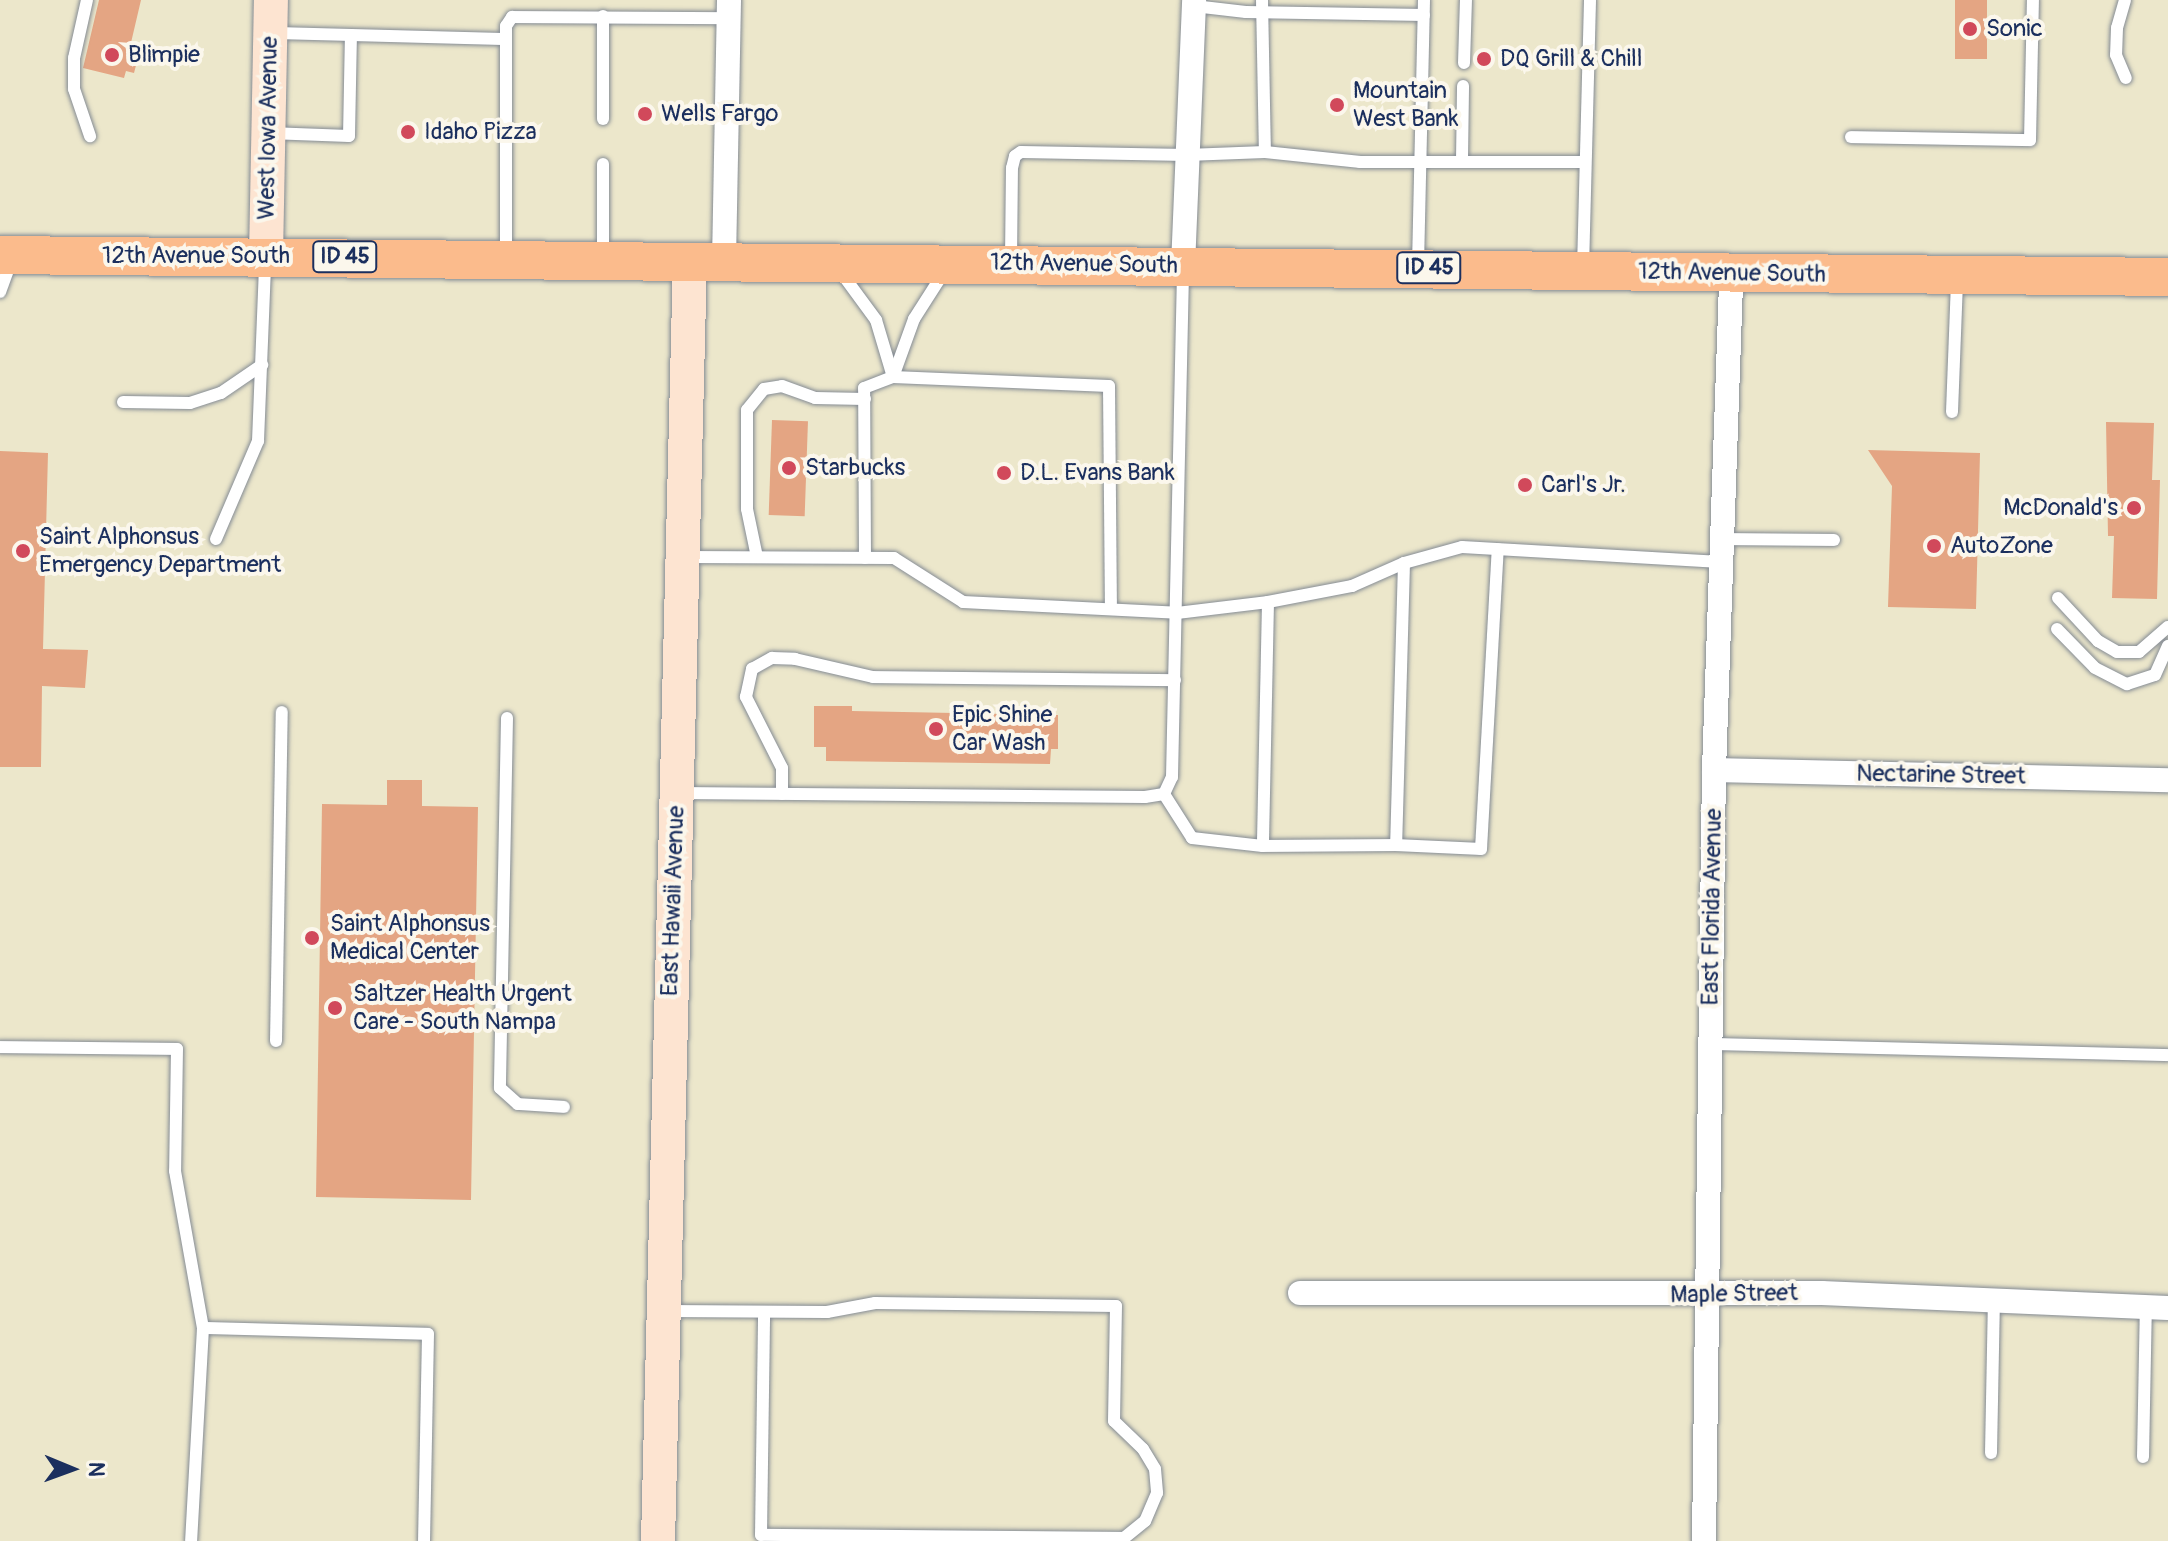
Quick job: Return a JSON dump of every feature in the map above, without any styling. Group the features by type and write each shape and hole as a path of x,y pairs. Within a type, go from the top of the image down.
{"main road":[{"name":"12th Avenue South","path":"6,255 2168,277"}],"street":[{"path":"1183,266 1194,3"},
{"path":"707,261 729,9"},
{"name":"West Iowa Avenue","path":"266,256 271,16"},
{"name":"East Hawaii Avenue","path":"658,1541 682,557 707,261"},
{"name":"East Florida Avenue","path":"1704,1541 1714,770 1731,273"},
{"name":"Nectarine Street","path":"1714,770 2168,780"},
{"name":"Maple Street","path":"1300,1293 1822,1293 2157,1307"}],"lane":[{"path":"87,0 74,58 74,89 90,136"},
{"path":"1418,268 1424,0"},
{"path":"1464,63 1466,0"},
{"path":"1583,271 1590,0"},
{"path":"1851,137 2030,140 2033,0"},
{"path":"2125,0 2117,28 2116,55 2126,78"},
{"path":"1194,3 1424,15"},
{"path":"1262,6 1265,152"},
{"path":"506,258 506,26 512,17 729,9"},
{"path":"271,16 351,35 506,39"},
{"path":"603,16 603,119"},
{"path":"268,133 349,136 351,35"},
{"path":"1462,160 1463,86"},
{"path":"1011,263 1012,168 1015,156 1021,152 1187,155 1265,152 1360,162 1585,162"},
{"path":"603,164 603,259"},
{"path":"0,292 6,255"},
{"path":"216,539 258,441 266,256"},
{"path":"833,262 876,320 893,377"},
{"path":"893,377 914,319 950,263"},
{"path":"1164,794 1172,777 1183,266"},
{"path":"1952,412 1957,276"},
{"path":"123,402 190,403 221,393 262,365"},
{"path":"865,558 864,388 893,377 1109,386 1111,609"},
{"path":"757,557 747,509 747,410 764,389 782,386 815,398 865,399"},
{"path":"682,557 894,558 963,602 1177,613 1268,602 1352,586 1404,563 1462,547 1722,551 1834,540"},
{"path":"1164,794 1192,838 1263,846 1396,845 1481,849 1498,549"},
{"path":"1396,845 1404,563"},
{"path":"2058,598 2098,641 2117,652 2139,652 2168,627"},
{"path":"1263,846 1268,602"},
{"path":"2057,629 2095,668 2127,684 2155,675 2168,646"},
{"path":"782,794 782,768 746,697 752,669 772,658 795,659 873,677 1175,680"},
{"path":"276,1041 282,712"},
{"path":"507,718 500,1088 518,1104 564,1107"},
{"path":"676,792 1145,797 1164,794"},
{"path":"1710,1044 2168,1055"},
{"path":"0,1047 177,1049 175,1171 203,1328 191,1541"},
{"path":"1991,1453 1994,1300"},
{"path":"663,1311 827,1312 875,1303 1116,1306 1114,1421 1143,1449 1155,1469 1157,1493 1145,1521 1124,1538 761,1535 764,1312"},
{"path":"2143,1457 2157,1307"},
{"path":"203,1328 428,1334 424,1541"}],"building":[{"path":"99,0 141,0 130,47 140,50 134,73 126,71 124,78 83,68"},
{"name":"Sonic","path":"1955,0 1987,0 1987,59 1955,59"},
{"name":"Starbucks","path":"772,420 808,421 805,516 769,515"},
{"name":"McDonald's","path":"2106,422 2154,423 2152,480 2160,480 2157,599 2112,598 2114,536 2108,536"},
{"name":"AutoZone","path":"1868,450 1980,453 1976,609 1888,607 1892,486"},
{"name":"Saint Alphonsus Emergency Department","path":"0,451 48,453 43,649 88,650 85,688 42,686 41,767 0,767"},
{"name":"Epic Shine Car Wash","path":"814,706 852,706 852,711 1058,715 1058,749 1051,749 1050,764 826,761 826,747 814,747"},
{"path":"387,780 422,780 422,806 478,807 471,1200 316,1197 322,804 387,805"}],"place":[{"name":"Sonic","path":"1970,29"},
{"name":"Blimpie","path":"112,55"},
{"name":"DQ Grill & Chill","path":"1484,59"},
{"name":"Mountain West Bank","path":"1337,105"},
{"name":"Wells Fargo","path":"645,114"},
{"name":"Idaho Pizza","path":"408,132"},
{"name":"Starbucks","path":"789,468"},
{"name":"D.L. Evans Bank","path":"1004,473"},
{"name":"Carl's Jr.","path":"1525,485"},
{"name":"McDonald's","path":"2134,508"},
{"name":"AutoZone","path":"1934,546"},
{"name":"Saint Alphonsus Emergency Department","path":"23,551"},
{"name":"Epic Shine Car Wash","path":"936,729"},
{"name":"Saint Alphonsus Medical Center","path":"312,938"},
{"name":"Saltzer Health Urgent Care - South Nampa","path":"335,1008"}]}
